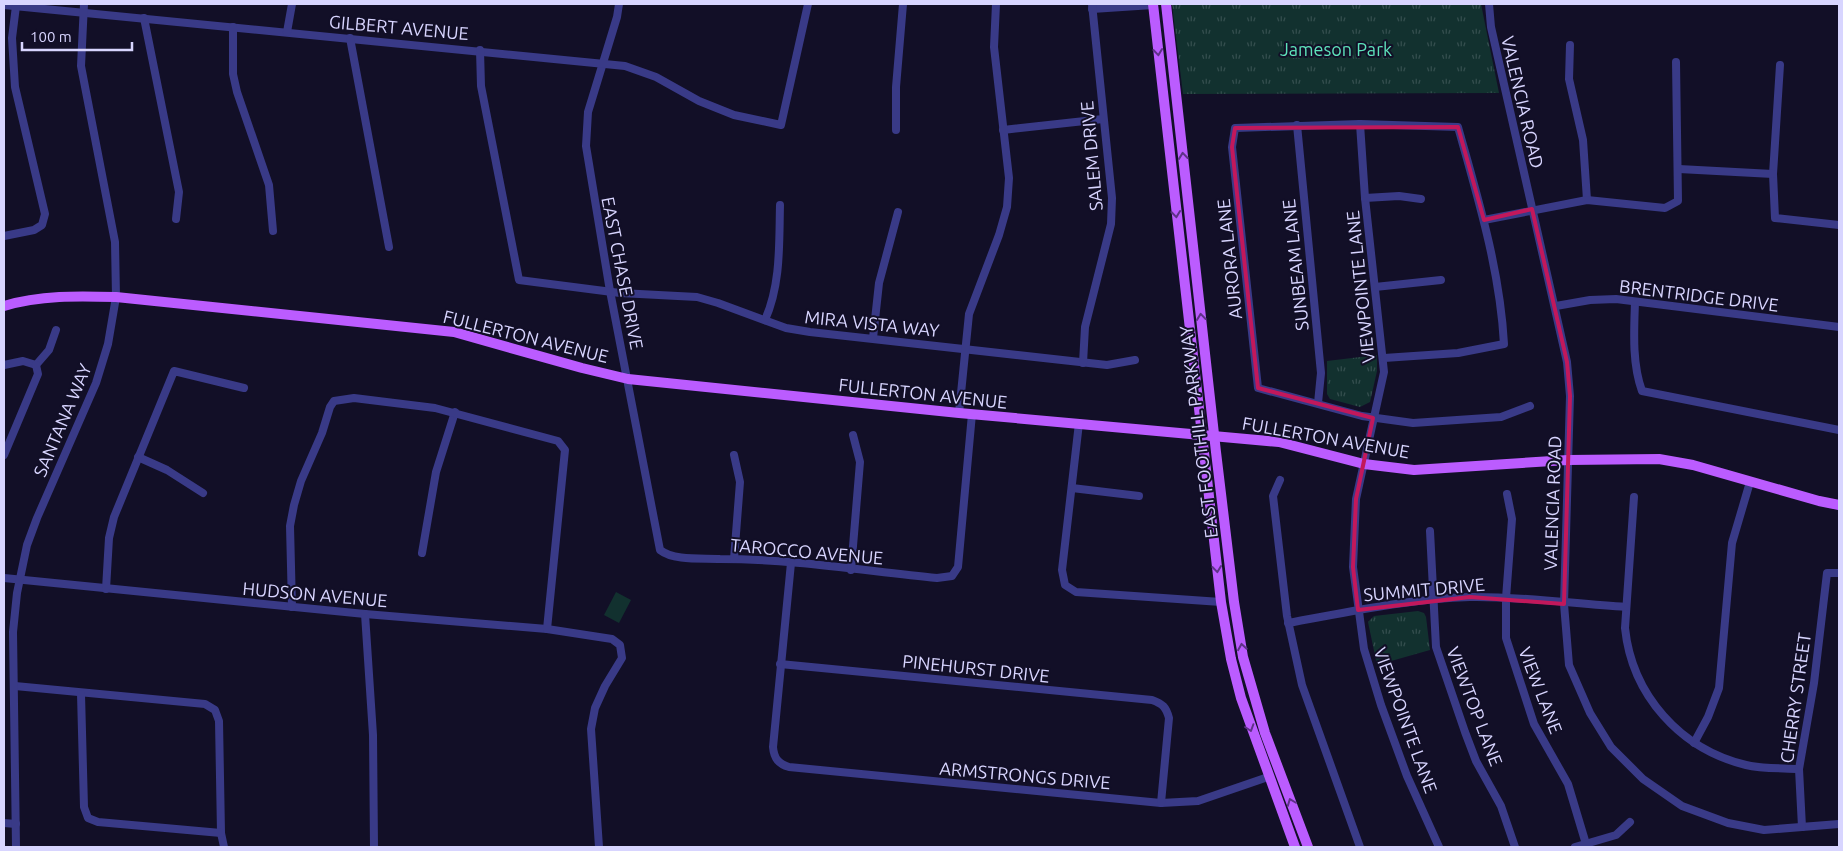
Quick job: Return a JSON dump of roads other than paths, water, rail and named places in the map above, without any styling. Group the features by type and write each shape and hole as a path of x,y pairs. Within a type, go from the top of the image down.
{"main road":[{"name":"EAST FOOTHILL PARKWAY","path":"1153,4 1221,602 1231,659 1241,698 1268,777 1295,847"},
{"name":"EAST FOOTHILL PARKWAY","path":"1166,4 1214,435 1234,602 1243,657 1265,732 1308,847"},
{"name":"FULLERTON AVENUE","path":"4,306 20,301 67,296 116,297 454,332 628,379 959,413 1279,442 1364,464 1414,470 1568,460 1659,459 1693,464 1750,482 1839,504"}],"street":[{"name":"SANTANA WAY","path":"16,847 13,632 19,580 27,545 37,518 96,383 108,344 116,297 115,242 81,66 84,4"},
{"path":"286,32 292,4"},
{"name":"EAST CHASE DRIVE","path":"619,4 617,17 588,112 586,140 610,291 660,550"},
{"name":"GILBERT AVENUE","path":"4,5 480,50 625,66 656,77 699,101 734,115 781,125 808,4"},
{"path":"896,130 896,87 903,4"},
{"path":"959,413 970,314 1000,235 1007,207 1009,178 994,47 996,4"},
{"path":"1092,6 1153,4"},
{"name":"VALENCIA ROAD","path":"1489,4 1491,27 1556,306 1567,362 1570,396 1564,604 1570,665 1590,713 1611,747 1643,779 1682,806 1728,823 1764,830 1839,824"},
{"path":"4,236 34,230 42,225 45,214 15,87 12,38 16,6"},
{"name":"SALEM DRIVE","path":"1083,363 1085,327 1111,224 1112,198 1102,119 1092,6"},
{"path":"144,18 179,192 176,219"},
{"path":"233,27 234,74 237,92 269,185 273,231"},
{"path":"350,38 389,247"},
{"path":"1570,45 1569,79 1583,140 1587,200"},
{"name":"MIRA VISTA WAY","path":"480,50 481,86 519,280 610,291 697,297 786,328 1083,363 1107,365 1135,360"},
{"path":"1484,220 1532,209 1587,200 1665,208 1678,201 1676,62"},
{"path":"1780,64 1773,174 1775,218 1839,225"},
{"path":"1003,130 1102,119"},
{"path":"1297,125 1360,124 1458,127 1484,220 1502,311 1504,344 1458,353 1384,358"},
{"name":"VIEWPOINTE LANE","path":"1360,124 1365,198 1384,358 1384,372 1356,499 1353,567 1364,649 1381,705 1407,776 1440,847"},
{"name":"AURORA LANE","path":"1297,125 1235,128 1232,147 1258,388 1318,403"},
{"name":"SUNBEAM LANE","path":"1297,125 1321,373 1318,403"},
{"path":"1679,169 1773,174"},
{"path":"1365,198 1399,196 1422,200"},
{"path":"765,320 773,301 778,271 780,205"},
{"path":"873,338 879,283 898,212"},
{"path":"1375,287 1441,280"},
{"name":"BRENTRIDGE DRIVE","path":"1556,306 1590,300 1616,299 1839,327"},
{"path":"1636,302 1634,332 1638,382 1642,391 1839,430"},
{"path":"36,365 49,350 56,330"},
{"path":"4,365 23,361 36,365"},
{"path":"4,455 38,374 36,365"},
{"path":"106,589 109,538 114,517 174,371 244,388"},
{"path":"292,607 290,526 301,481 322,433 330,407 334,402 354,398 455,412 558,441 565,450 547,629"},
{"path":"1318,403 1373,418 1414,423 1501,417 1530,406"},
{"path":"422,553 436,472 455,412"},
{"name":"TAROCCO AVENUE","path":"660,550 670,556 790,563 937,578 952,576 958,567 972,414"},
{"path":"1079,423 1062,570 1062,578 1070,590 1221,602"},
{"path":"851,570 860,462 854,435"},
{"path":"734,455 740,482 734,559"},
{"path":"138,458 167,470 203,493"},
{"path":"1280,480 1273,496 1288,623 1302,685 1360,847"},
{"path":"1694,743 1708,717 1719,688 1732,543 1750,482"},
{"path":"1072,488 1139,496"},
{"name":"VIEW LANE","path":"1507,494 1512,518 1506,598 1506,638 1534,724 1568,784 1586,844"},
{"path":"1634,497 1626,607 1627,648 1640,683 1660,714 1694,743 1718,756 1747,765 1799,770"},
{"name":"VIEWTOP LANE","path":"1430,532 1436,647 1476,761 1501,806 1516,847"},
{"path":"780,664 790,563"},
{"name":"CHERRY STREET","path":"1802,827 1799,770 1814,683 1827,574 1839,573"},
{"name":"HUDSON AVENUE","path":"4,578 365,614 547,629 612,639 620,645 622,658 605,686 595,708 591,729 599,847"},
{"name":"SUMMIT DRIVE","path":"1288,623 1358,610 1433,600 1506,598 1564,604 1626,607"},
{"path":"365,614 373,735 374,847"},
{"name":"PINEHURST DRIVE","path":"780,664 1152,700 1166,708 1169,718 1161,802"},
{"name":"ARMSTRONGS DRIVE","path":"780,664 773,747 776,760 790,767 1161,802 1198,801 1268,777"},
{"path":"15,686 81,694 205,704 214,710 219,721 221,833 224,847"},
{"path":"81,694 84,807 88,818 98,822 221,833"},
{"path":"1575,847 1616,835 1630,822"},
{"path":"4,823 16,824"}],"park label":[{"name":"Jameson Park","path":"1336,49"}]}
